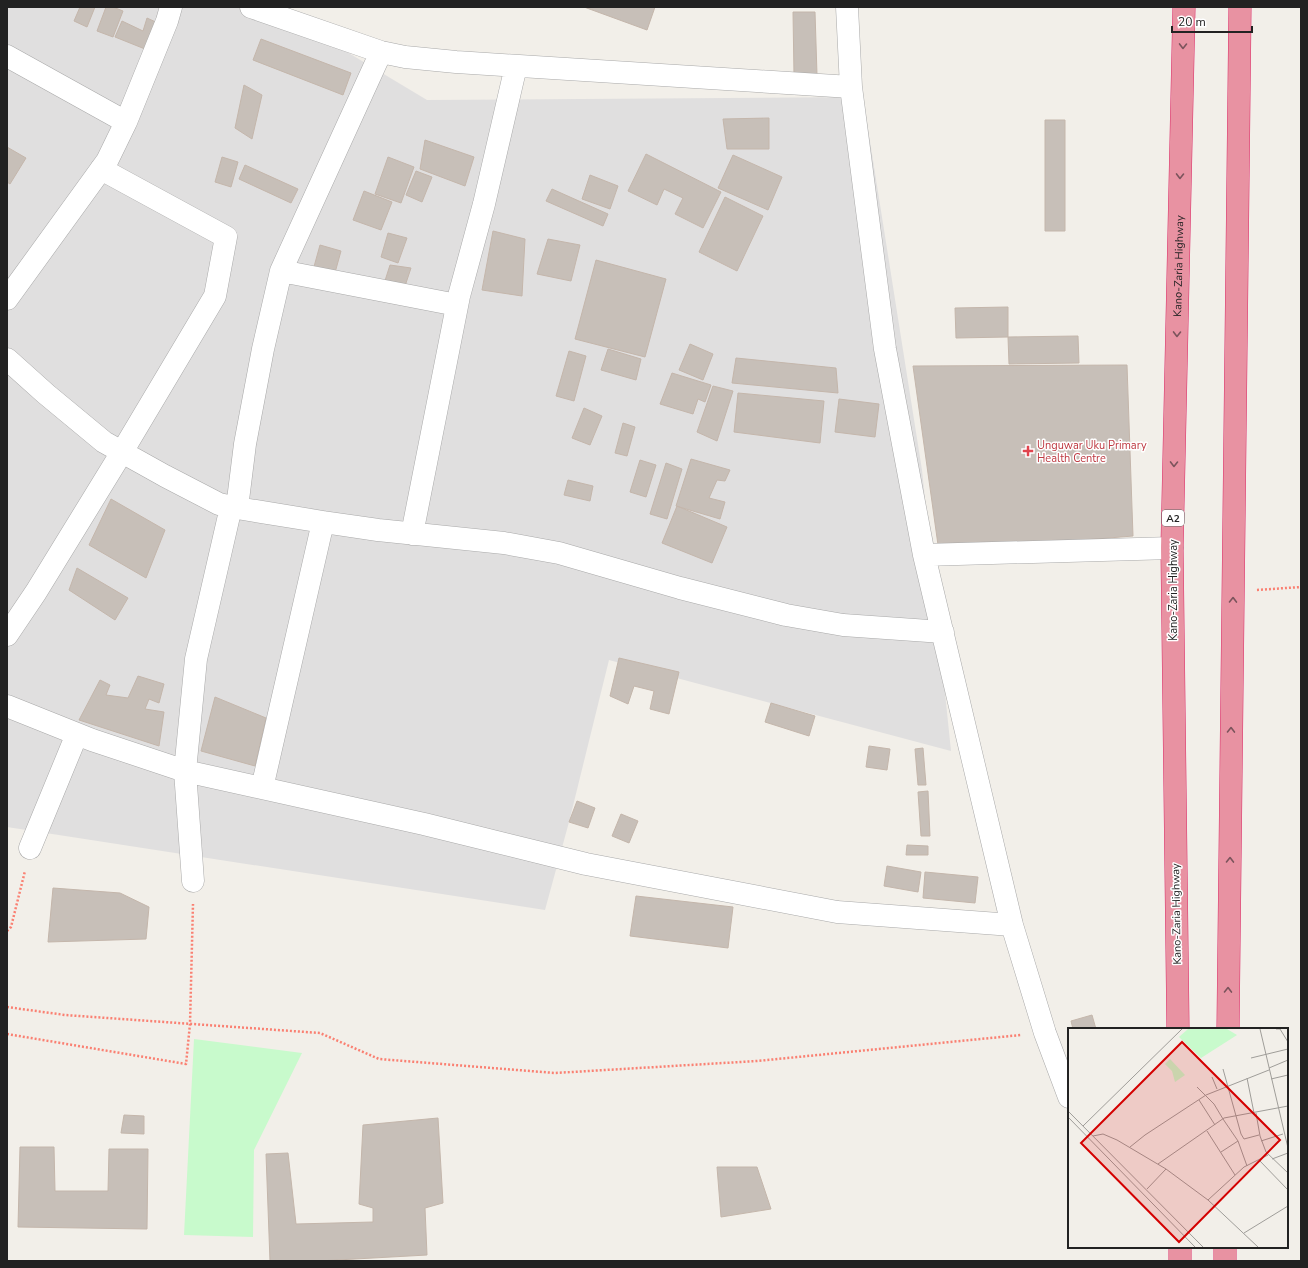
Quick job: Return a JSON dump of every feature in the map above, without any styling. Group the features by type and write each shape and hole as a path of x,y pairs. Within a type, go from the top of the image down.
{"highway":[{"name":"Kano-Zaria Highway","path":"1178,1028 1172,548 1184,7"},
{"path":"1228,1028 1240,7"},
{"path":"1180,1248 1180,1261"},
{"path":"1225,1248 1225,1261"}],"street":[{"path":"7,299 107,161 126,122 167,21 171,7"},
{"path":"847,7 851,88 885,349 924,555 1012,925 1045,1033 1068,1095"},
{"path":"257,8 382,52 405,57 456,62 851,88"},
{"path":"193,881 185,771 196,659 234,507 263,349 281,271 382,52"},
{"path":"7,56 126,122"},
{"path":"412,534 457,305 484,204 516,66"},
{"path":"7,635 36,592 122,452 215,296 226,238 101,169"},
{"path":"281,271 457,305"},
{"path":"7,359 46,394 104,442 219,504 323,522 412,534 504,543 559,553 680,588 800,618 843,625 943,632"},
{"path":"262,788 323,522"},
{"path":"924,555 1172,548"},
{"path":"7,706 92,740 185,771 424,824 586,864 837,912 1012,925"},
{"path":"30,848 77,734"}],"path":[{"path":"1233,591 1301,588"},
{"path":"7,931 11,927 30,848"},
{"path":"7,1034 186,1064 190,1024 193,881"},
{"path":"7,1007 65,1015 320,1034 379,1059 555,1073 758,1061 1045,1033"}],"shaded area":[{"path":"7,7 272,7 427,100 863,97 922,470 951,751 609,660 569,822 545,910 7,827"}],"green space":[{"path":"194,1039 302,1053 254,1150 253,1237 184,1235"}],"building":[{"path":"80,7 95,7 87,27 74,21"},
{"path":"106,7 113,7 123,11 113,37 97,31"},
{"path":"584,7 655,7 647,30"},
{"path":"793,12 815,12 817,75 794,75"},
{"path":"147,18 160,24 150,51 115,37 122,21 143,31"},
{"path":"261,39 351,73 343,95 253,60"},
{"path":"244,85 262,95 252,139 235,128"},
{"path":"769,118 769,149 727,149 723,119"},
{"path":"1045,120 1065,120 1065,231 1045,231"},
{"path":"425,140 474,157 465,186 420,169"},
{"path":"7,147 26,158 10,184 7,182"},
{"path":"646,154 721,192 703,228 675,214 683,198 664,189 657,205 628,191"},
{"path":"733,155 782,177 768,210 718,188"},
{"path":"222,157 238,162 231,187 215,182"},
{"path":"388,157 414,167 401,203 375,194"},
{"path":"245,165 298,189 291,203 239,179"},
{"path":"416,171 432,177 422,202 406,195"},
{"path":"590,175 618,186 610,209 582,199"},
{"path":"552,189 608,214 603,226 546,201"},
{"path":"364,191 392,202 381,230 353,220"},
{"path":"725,197 763,216 737,271 699,252"},
{"path":"493,231 525,239 522,296 482,290"},
{"path":"388,233 407,238 398,263 381,257"},
{"path":"548,239 580,245 571,281 537,274"},
{"path":"320,245 341,251 333,280 312,274"},
{"path":"596,260 666,279 645,357 575,339"},
{"path":"390,265 411,268 403,292 383,287"},
{"path":"1008,307 1008,337 956,338 955,308"},
{"path":"1078,336 1079,363 1009,364 1008,337"},
{"path":"690,344 713,354 703,380 679,370"},
{"path":"608,349 641,359 636,380 601,370"},
{"path":"569,351 586,356 574,401 556,396"},
{"path":"736,358 836,368 838,393 732,383"},
{"name":"Unguwar Uku Primary Health Centre","path":"1127,365 1133,536 939,552 913,366"},
{"path":"672,373 711,385 705,402 698,399 693,414 660,404"},
{"path":"713,386 733,391 717,441 697,432"},
{"path":"738,393 824,401 820,443 734,432"},
{"path":"839,399 879,404 875,437 835,432"},
{"path":"584,408 602,416 590,445 572,438"},
{"path":"623,423 635,427 627,456 615,453"},
{"path":"691,459 730,470 725,481 717,480 709,498 725,502 720,519 676,506"},
{"path":"640,460 656,465 646,497 630,492"},
{"path":"666,463 682,469 667,519 650,514"},
{"path":"568,480 593,486 590,501 564,495"},
{"path":"111,499 165,530 146,578 89,545"},
{"path":"677,506 727,527 712,563 662,543"},
{"path":"77,568 128,598 115,620 69,590"},
{"path":"619,658 679,672 669,714 650,709 654,691 634,686 628,704 610,696"},
{"path":"138,676 164,684 159,703 149,699 145,709 164,712 159,746 79,720 100,680 110,685 106,695 128,698"},
{"path":"215,697 266,718 255,766 201,751"},
{"path":"771,703 815,716 809,736 765,722"},
{"path":"869,746 890,749 887,770 866,767"},
{"path":"923,748 926,785 918,785 915,749"},
{"path":"928,791 930,836 921,836 918,792"},
{"path":"577,801 595,808 588,828 569,822"},
{"path":"621,814 638,821 629,843 612,836"},
{"path":"907,845 928,846 928,855 906,855"},
{"path":"887,866 921,872 918,892 884,886"},
{"path":"925,872 978,877 975,903 923,898"},
{"path":"53,888 120,893 149,907 146,939 48,942"},
{"path":"636,896 733,907 728,948 630,936"},
{"path":"1092,1015 1096,1028 1073,1028 1071,1021"},
{"path":"124,1115 144,1116 144,1134 121,1133"},
{"path":"438,1118 443,1203 425,1208 427,1255 319,1261 270,1261 266,1154 288,1153 296,1224 373,1222 373,1208 359,1204 363,1125"},
{"path":"20,1147 54,1147 55,1191 108,1191 109,1149 148,1149 147,1229 18,1227"},
{"path":"717,1167 757,1167 771,1209 721,1217"}],"place":[{"name":"Unguwar Uku Primary Health Centre","path":"1028,451"}]}
